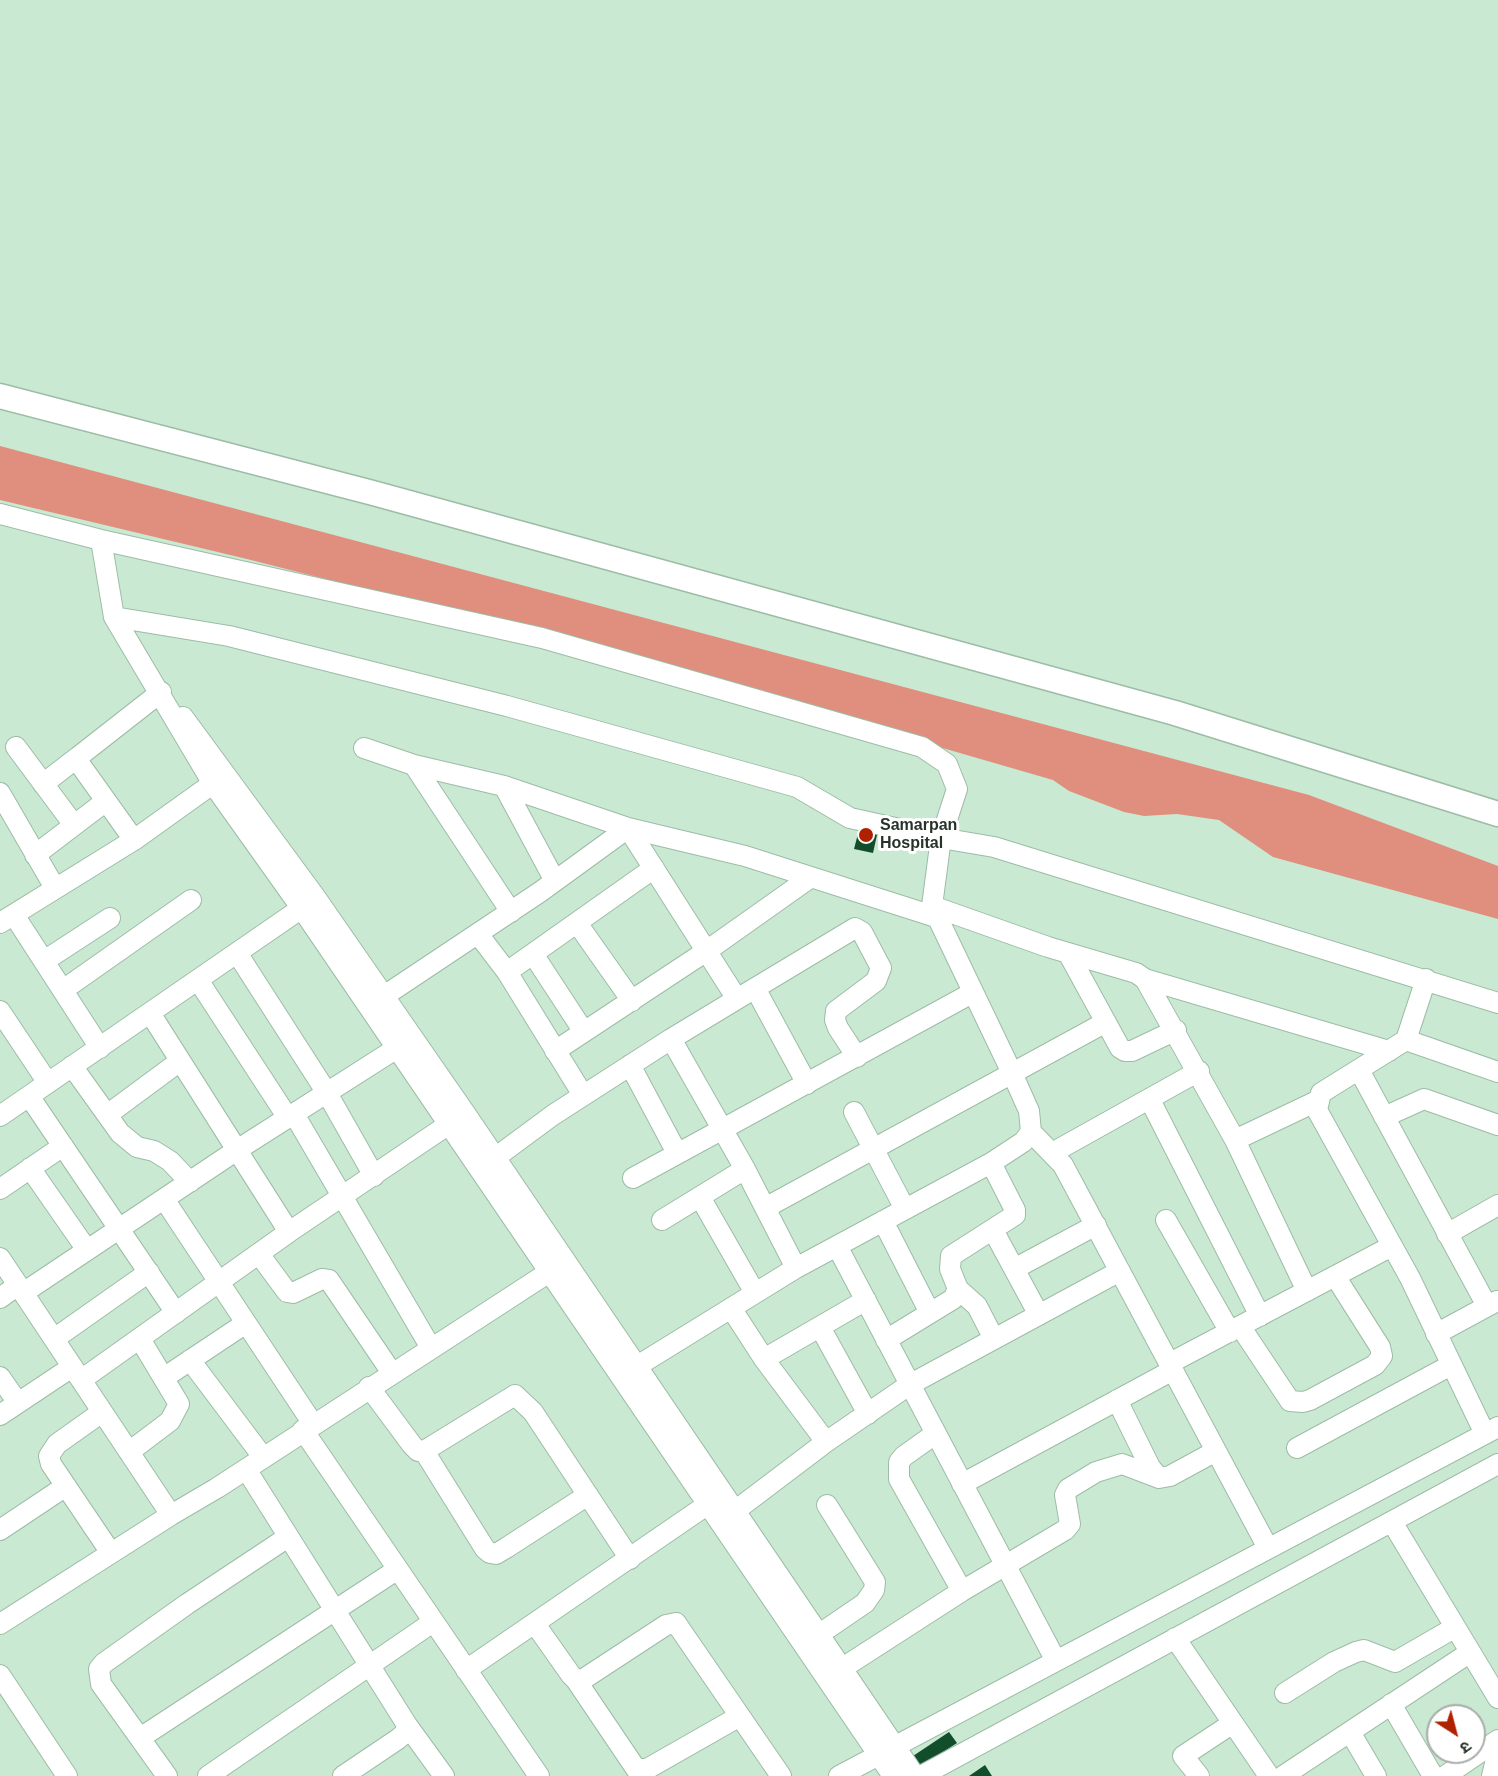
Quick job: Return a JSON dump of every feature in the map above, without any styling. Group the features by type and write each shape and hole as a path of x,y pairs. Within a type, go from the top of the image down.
{"street":[{"path":"0,396 373,493 1152,707 1498,813"},
{"path":"0,514 101,540 542,638 922,747 947,764 957,789 941,838 934,911 1012,1072 1029,1111 1031,1132 1064,1165 1268,1548"},
{"path":"101,540 114,617 161,692 182,734 220,779 309,903 457,1119 557,1267 621,1376 716,1499 736,1510 841,1669 886,1751 893,1776"},
{"path":"114,617 229,636 507,706 797,787 850,819 994,847 1498,1003"},
{"path":"43,784 161,692"},
{"path":"16,747 74,825"},
{"path":"364,748 414,765 504,786 628,828 745,856 934,911 1136,973 1145,979 1389,1051"},
{"path":"78,757 106,801 135,840"},
{"path":"414,765 511,912"},
{"path":"100,1048 44,961 7,919 135,840 220,779"},
{"path":"504,786 555,881"},
{"path":"0,793 55,888"},
{"path":"35,855 106,801"},
{"path":"628,828 708,950 737,999"},
{"path":"376,1001 511,912 628,828"},
{"path":"507,972 654,868"},
{"path":"555,1051 708,950 811,877"},
{"path":"63,990 191,900"},
{"path":"0,1116 309,903"},
{"path":"44,961 110,918"},
{"path":"577,923 632,1001"},
{"path":"487,1164 583,1095 848,930 855,928 862,932 881,968 876,981 842,1005 835,1020 857,1057"},
{"path":"478,934 507,972 583,1095"},
{"path":"237,953 327,1093 374,1176"},
{"path":"1068,953 1120,1048 1125,1051 1140,1048 1176,1030"},
{"path":"533,954 584,1032"},
{"path":"1145,979 1199,1071 1235,1140 1307,1291"},
{"path":"198,980 291,1116 342,1196 430,1348"},
{"path":"839,1776 1491,1431 1451,1365 1392,1246 1317,1110 1317,1101 1321,1094 1406,1040 1426,980"},
{"path":"755,988 807,1084"},
{"path":"633,1178 972,993"},
{"path":"376,1001 397,1048 457,1119"},
{"path":"0,1011 48,1083"},
{"path":"150,1013 289,1232"},
{"path":"765,1208 1106,1022"},
{"path":"671,1039 745,1169 796,1268"},
{"path":"1406,1040 1498,1072"},
{"path":"0,1298 87,1251 237,1150 397,1048"},
{"path":"107,1114 180,1061"},
{"path":"630,1065 678,1153"},
{"path":"72,1066 130,1143 154,1151 170,1161 190,1182"},
{"path":"1359,1070 1447,1234 1492,1303 1436,1334"},
{"path":"1052,1153 1199,1071"},
{"path":"29,1096 176,1313"},
{"path":"1384,1117 1424,1099 1498,1125"},
{"path":"1150,1100 1260,1316"},
{"path":"1235,1140 1317,1101"},
{"path":"854,1112 905,1209"},
{"path":"0,1415 18,1403 77,1374 140,1338 289,1232 457,1119"},
{"path":"621,1376 796,1268 991,1163 1023,1142 1031,1132"},
{"path":"0,1189 63,1146"},
{"path":"991,1163 1015,1210 1011,1220 951,1256 950,1269 958,1289 977,1306 994,1340"},
{"path":"30,1168 87,1251"},
{"path":"662,1220 745,1169"},
{"path":"700,1197 755,1293"},
{"path":"164,1199 246,1323 308,1427 398,1569 539,1776"},
{"path":"1447,1234 1498,1205"},
{"path":"1166,1220 1235,1329 1290,1401 1310,1400 1375,1365 1382,1356 1380,1347 1335,1276"},
{"path":"883,1221 930,1313"},
{"path":"1014,1269 1096,1225"},
{"path":"993,1230 1039,1315"},
{"path":"837,1246 1056,1661"},
{"path":"962,1484 1117,1400 1235,1329 1392,1246"},
{"path":"259,1254 287,1292 293,1293 322,1279 328,1280 392,1373"},
{"path":"0,1258 171,1515"},
{"path":"0,1624 246,1469 557,1267"},
{"path":"557,1267 637,1365 716,1499 720,1522 886,1751 915,1776"},
{"path":"720,1522 826,1442 909,1385 1120,1271"},
{"path":"54,1339 149,1272"},
{"path":"886,1340 953,1299 958,1289"},
{"path":"764,1359 866,1300"},
{"path":"731,1308 764,1359 826,1442"},
{"path":"165,1377 246,1323"},
{"path":"820,1327 868,1414"},
{"path":"129,1452 170,1421 177,1412 179,1404 176,1395 140,1338"},
{"path":"190,1360 263,1457"},
{"path":"1297,1448 1451,1365"},
{"path":"0,1377 18,1403"},
{"path":"369,1387 418,1451 424,1451 515,1395 533,1412 630,1559"},
{"path":"1117,1400 1150,1467 1159,1478"},
{"path":"102,1412 51,1451 49,1456 51,1464 111,1553"},
{"path":"935,1434 899,1462 899,1479 962,1591"},
{"path":"841,1669 962,1591 1065,1530 1070,1524 1065,1495 1068,1490 1096,1472 1122,1464 1159,1478 1170,1476 1216,1450"},
{"path":"424,1451 490,1553 496,1554 588,1495"},
{"path":"921,1776 1498,1464"},
{"path":"246,1469 334,1612 370,1664 407,1725 444,1776"},
{"path":"0,1530 66,1486"},
{"path":"466,1670 716,1499"},
{"path":"818,1635 865,1603 874,1590 874,1582 827,1505"},
{"path":"1392,1522 1498,1698"},
{"path":"167,1776 101,1684 99,1669 104,1663 288,1537"},
{"path":"140,1738 398,1569"},
{"path":"208,1776 433,1622"},
{"path":"576,1680 582,1680 666,1625 676,1623 781,1776"},
{"path":"535,1624 576,1680 632,1766 642,1771 740,1716"},
{"path":"1285,1693 1334,1662 1356,1652 1364,1650 1395,1662 1454,1628"},
{"path":"1174,1638 1269,1776"},
{"path":"1284,1776 1469,1653"},
{"path":"0,1675 67,1776"},
{"path":"1391,1704 1433,1776"},
{"path":"1193,1774 1184,1756 1233,1723"},
{"path":"345,1775 398,1739 405,1733 407,1725"},
{"path":"1350,1732 1376,1776"},
{"path":"1445,1776 1498,1740"},
{"path":"1492,1776 1498,1751"}],"shaded area":[{"path":"0,446 1309,795 1498,866 1498,919 1273,857 1219,820 1177,814 1144,816 1124,812 1069,791 1053,780 608,651 247,559 0,500"}],"building":[{"path":"861,822 879,826 873,853 854,849"},
{"path":"949,1732 957,1743 920,1767 913,1756"},
{"path":"985,1765 992,1776 969,1776"}],"place":[{"name":"Samarpan Hospital","path":"866,835"}]}
